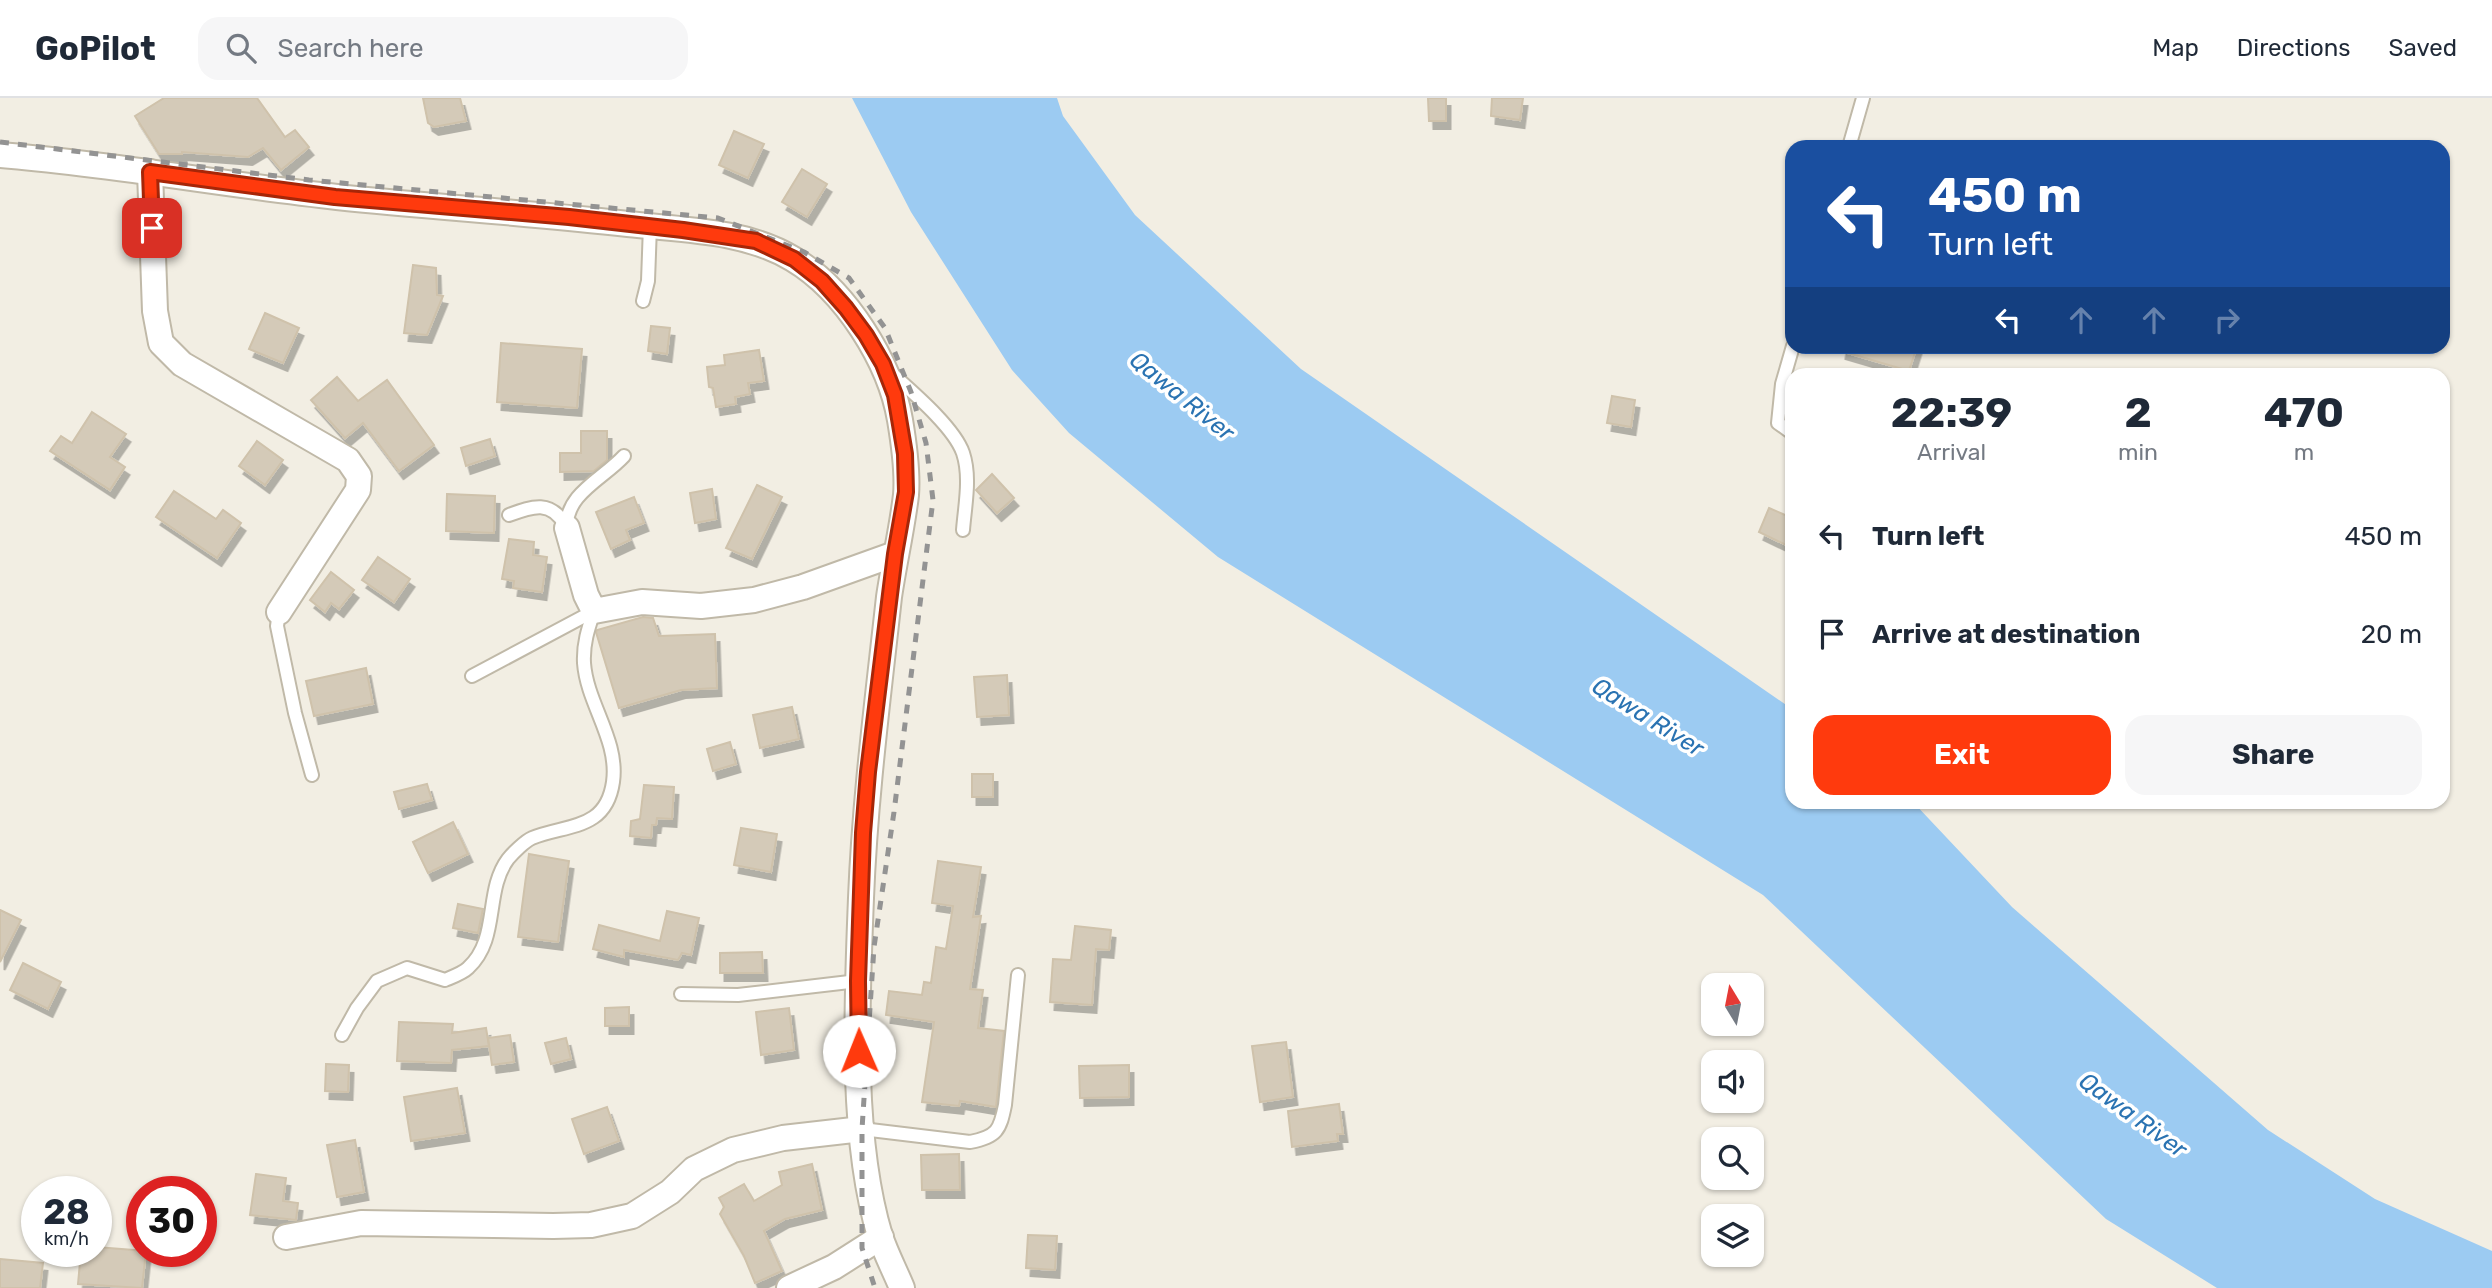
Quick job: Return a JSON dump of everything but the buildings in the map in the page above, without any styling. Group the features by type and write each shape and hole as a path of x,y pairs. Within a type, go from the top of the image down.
{"street":[{"path":"0,155 51,159 335,197 650,226 756,241 794,259 822,281 846,308 883,364 895,395 905,454 906,492 895,554 867,785 858,981 862,1129 869,1184 881,1237 902,1288"},
{"path":"150,172 155,311 161,343 182,364 348,460 359,476 358,490 279,612"},
{"path":"567,528 586,595 594,611 642,602 701,606 754,600 803,587 895,554"},
{"path":"286,1237 361,1223 591,1225 632,1216 670,1192 694,1170 733,1150 783,1138 862,1129"},
{"path":"789,1288 834,1267 881,1237"}],"lane":[{"path":"1851,140 1863,98"},
{"path":"643,301 648,281 650,226"},
{"path":"883,364 945,425 963,452 967,479 963,530"},
{"path":"1785,374 1778,423 1785,428"},
{"path":"567,528 566,516 579,494 624,456"},
{"path":"509,516 526,509 544,507 558,512 567,528"},
{"path":"472,676 594,611"},
{"path":"342,1035 377,981 407,968 445,980 468,968 483,946 491,922 494,884 509,859 530,839 587,823 607,803 614,781 611,748 584,665 584,639 594,611"},
{"path":"279,612 277,626 295,713 312,775"},
{"path":"862,1129 970,1142 984,1140 995,1133 1001,1124 1005,1105 1018,975"},
{"path":"681,994 738,995 858,981"}],"water":[{"name":"Qawa River","path":"852,98 1057,98 1063,116 1135,215 1301,369 1785,704 1785,809 1920,809 2012,907 2268,1130 2375,1199 2492,1251 2492,1288 2217,1288 2106,1219 1763,895 1218,557 1069,433 1012,370 911,212"}],"railway":[{"path":"0,142 309,180 718,218 804,252 849,278 885,328 911,392 926,443 933,500 894,812 874,947 862,1129 862,1248 875,1288"}],"route":[{"path":"152,228 150,172 335,197 569,217 683,230 756,241 794,259 822,281 846,308 883,364 895,395 905,454 906,492 895,554 868,772 858,981 859,1051"}]}
